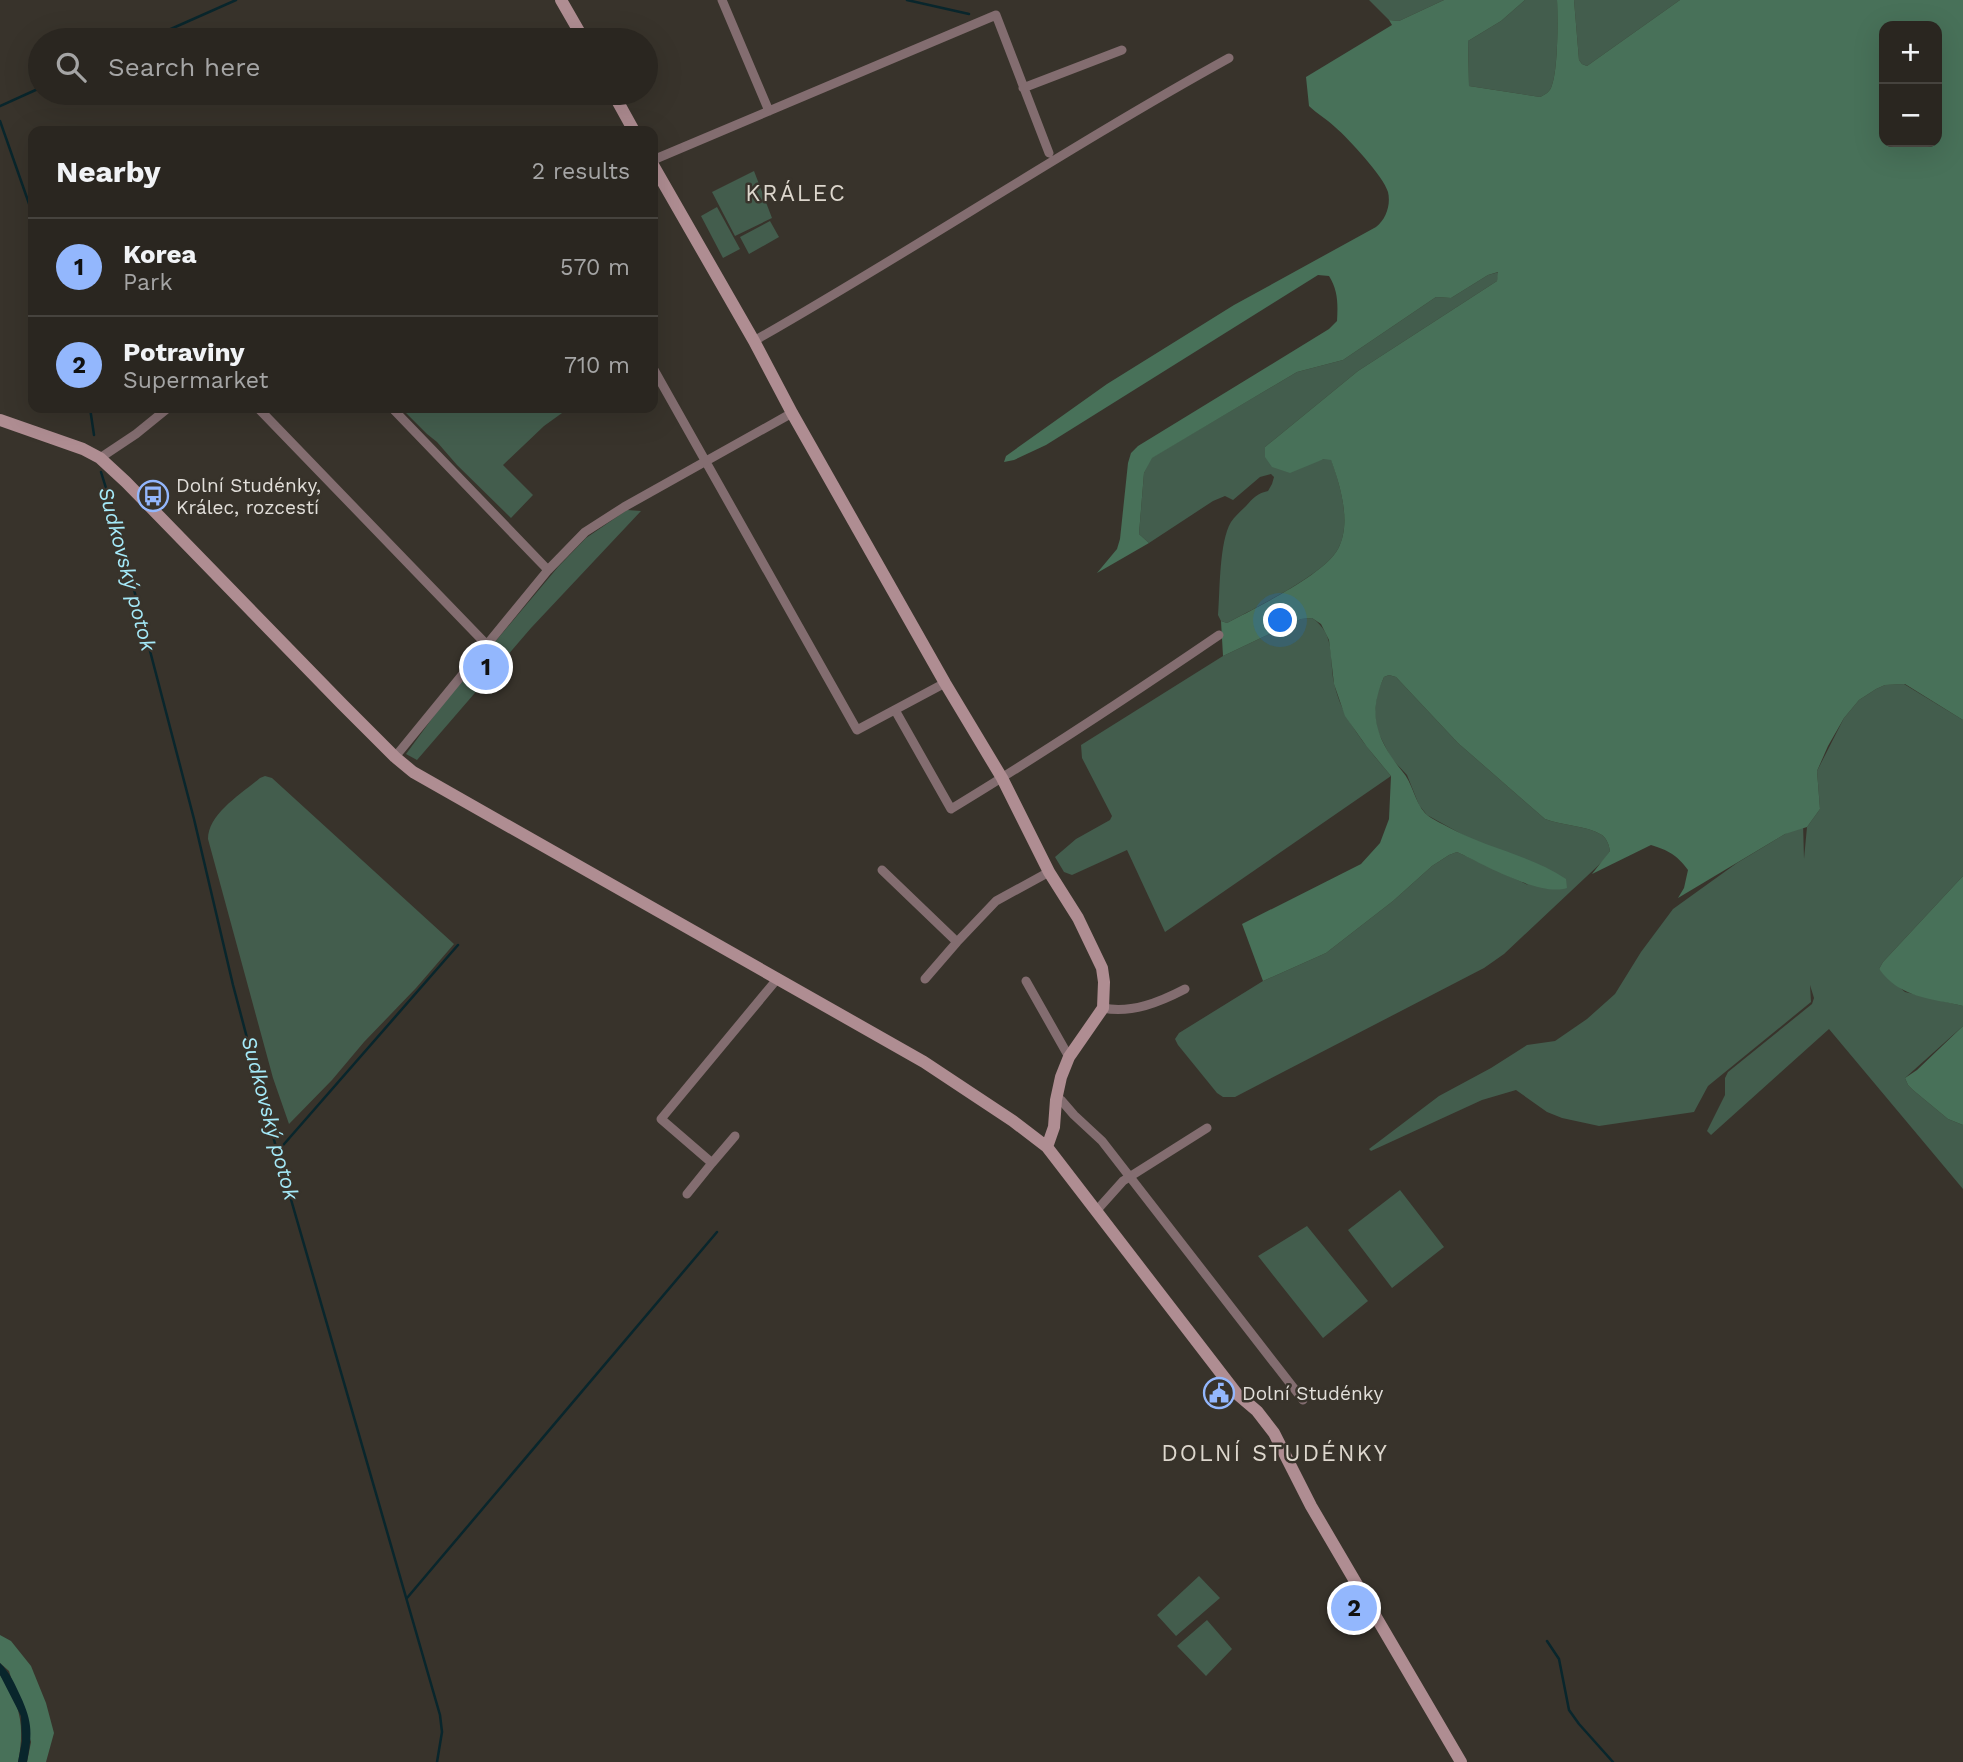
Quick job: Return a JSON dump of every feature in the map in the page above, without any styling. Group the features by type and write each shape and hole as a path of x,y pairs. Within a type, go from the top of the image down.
{"street":[{"path":"561,0 577,28"},
{"path":"722,0 769,111"},
{"path":"658,158 996,15 1049,153"},
{"path":"1023,88 1122,50"},
{"path":"754,341 1167,92 1229,58"},
{"path":"620,105 631,126"},
{"path":"658,174 945,683 1002,778 1049,872 1078,918 1102,968 1103,1008 1069,1057 1056,1100 1054,1127 1047,1147"},
{"path":"658,377 857,730 945,683"},
{"path":"100,458 162,413"},
{"path":"263,413 486,644"},
{"path":"397,413 548,570"},
{"path":"395,757 548,570 585,532 624,507 792,413"},
{"path":"0,420 83,449 100,458 412,772 924,1062 1047,1147 1237,1394 1257,1411 1274,1433 1311,1506 1461,1762"},
{"path":"895,710 951,809 1112,707 1219,635"},
{"path":"882,870 957,942"},
{"path":"925,979 996,901 1049,872"},
{"path":"712,1163 661,1119 778,978"},
{"path":"1026,981 1069,1057"},
{"path":"1103,1008 1117,1011 1135,1008 1162,1000 1185,989"},
{"path":"1056,1100 1064,1102 1102,1141 1303,1400"},
{"path":"1097,1210 1130,1176 1207,1128"},
{"path":"687,1194 735,1136"}],"green space":[{"path":"1369,0 1444,0 1399,21 1389,20"},
{"path":"1444,0 1525,0 1501,21 1468,41 1469,86 1540,97 1550,89 1554,78 1557,0 1574,0 1579,60 1587,66 1680,0 1963,0 1963,720 1905,684 1885,685 1876,689 1859,700 1844,718 1828,746 1817,771 1820,809 1807,827 1785,834 1678,898 1684,888 1688,870 1672,854 1651,845 1592,874 1610,851 1604,837 1589,829 1545,819 1458,743 1396,677 1389,675 1384,677 1376,703 1377,727 1386,749 1406,776 1425,813 1477,841 1552,871 1566,879 1567,888 1556,890 1527,884 1457,852 1432,866 1393,901 1326,953 1263,981 1242,924 1361,864 1380,843 1389,819 1391,776 1345,716 1334,684 1329,640 1321,624 1312,618 1301,619 1223,656 1221,621 1227,623 1304,580 1330,559 1342,539 1343,504 1331,460 1324,459 1290,473 1272,467 1265,457 1265,447 1358,371 1497,281 1498,272 1488,275 1451,298 1436,297 1343,360 1297,372 1152,458 1144,473 1139,534 1149,543 1097,573 1117,549 1120,539 1131,453 1138,446 1329,329 1337,321 1337,309 1336,292 1329,276 1318,275 1046,445 1004,462 1006,456 1107,384 1234,305 1380,224 1388,207 1389,197 1385,185 1348,140 1309,106 1306,77 1392,25 1389,20 1399,21"},
{"path":"1525,0 1557,0 1556,56 1550,89 1540,97 1469,86 1468,41 1501,21"},
{"path":"1574,0 1680,0 1587,66 1579,60"},
{"path":"754,171 772,218 735,236 712,192"},
{"path":"717,207 740,249 723,258 701,216"},
{"path":"770,221 779,237 749,254 740,237"},
{"path":"1499,272 1497,281 1358,371 1265,447 1317,461 1331,459 1343,504 1342,539 1330,559 1304,580 1227,623 1221,621 1218,615 1220,580 1227,531 1233,520 1251,501 1268,491 1274,477 1271,474 1260,477 1233,500 1225,496 1213,501 1149,543 1139,534 1144,473 1151,458 1297,372 1343,360 1436,297 1451,298 1488,275"},
{"path":"406,413 562,413 544,426 503,465 533,495 511,518"},
{"path":"627,510 641,511 531,628 417,760 406,754 442,705 558,567 586,538"},
{"path":"1312,618 1320,624 1328,639 1334,683 1349,721 1391,776 1165,932 1127,850 1072,875 1064,872 1055,857 1076,839 1110,820 1112,816 1082,758 1081,745 1223,656 1301,619"},
{"path":"1384,677 1396,677 1458,743 1545,819 1596,832 1605,838 1610,851 1603,861 1504,954 1484,968 1235,1097 1223,1097 1178,1045 1175,1039 1179,1033 1263,981 1326,953 1449,855 1457,852 1528,885 1465,836 1427,815 1419,805 1407,775 1391,758 1377,730 1377,693"},
{"path":"1904,684 1963,720 1963,876 1879,969 1905,992 1963,1006 1963,1026 1905,1078 1913,1090 1948,1119 1963,1125 1963,1189 1829,1029 1711,1135 1707,1131 1725,1095 1725,1078 1728,1072 1812,1004 1814,998 1810,985 1811,1002 1708,1086 1694,1112 1599,1126 1547,1112 1516,1090 1482,1100 1371,1151 1369,1149 1439,1096 1527,1045 1555,1041 1587,1019 1615,994 1641,952 1673,909 1737,863 1803,823 1804,859 1807,827 1820,809 1817,771 1844,718 1859,700 1876,689 1885,685"},
{"path":"265,776 272,778 454,944 289,1124 273,1078 208,839 209,830 219,813"},
{"path":"1963,876 1963,1006 1906,991 1887,979 1879,969"},
{"path":"1963,1026 1963,1125 1948,1119 1913,1090 1905,1078"},
{"path":"1400,1190 1444,1247 1392,1288 1348,1230"},
{"path":"1307,1226 1368,1301 1323,1338 1258,1256"},
{"path":"1199,1576 1220,1598 1176,1636 1157,1615"},
{"path":"1207,1620 1232,1649 1206,1676 1177,1646"},
{"path":"0,1635 11,1641 31,1666 46,1703 54,1733 46,1762 27,1762 31,1742 9,1671 0,1663"},
{"path":"0,1675 13,1696 20,1716 18,1762 0,1762"}],"water":[{"path":"0,1663 14,1683 29,1718 27,1762 18,1762 22,1741 21,1716 0,1675"}],"waterway":[{"path":"173,28 236,0"},
{"path":"907,0 969,14"},
{"path":"0,106 28,93"},
{"name":"Sudkovský potok","path":"0,121 28,201"},
{"name":"Sudkovský potok","path":"91,413 94,435"},
{"name":"Sudkovský potok","path":"101,472 194,819 233,985 277,1151 440,1715 442,1732 437,1762"},
{"path":"278,1151 458,945"},
{"path":"407,1598 717,1232"},
{"path":"1547,1641 1559,1659 1569,1710 1613,1762"}],"place":[{"name":"Dolní Studénky, Králec, rozcestí","path":"153,496"},
{"name":"Korea","path":"486,667"},
{"name":"Dolní Studénky","path":"1219,1393"},
{"name":"Potraviny","path":"1354,1608"}],"district":[{"name":"KRÁLEC","path":"796,193"},
{"name":"DOLNÍ STUDÉNKY","path":"1275,1453"}]}
